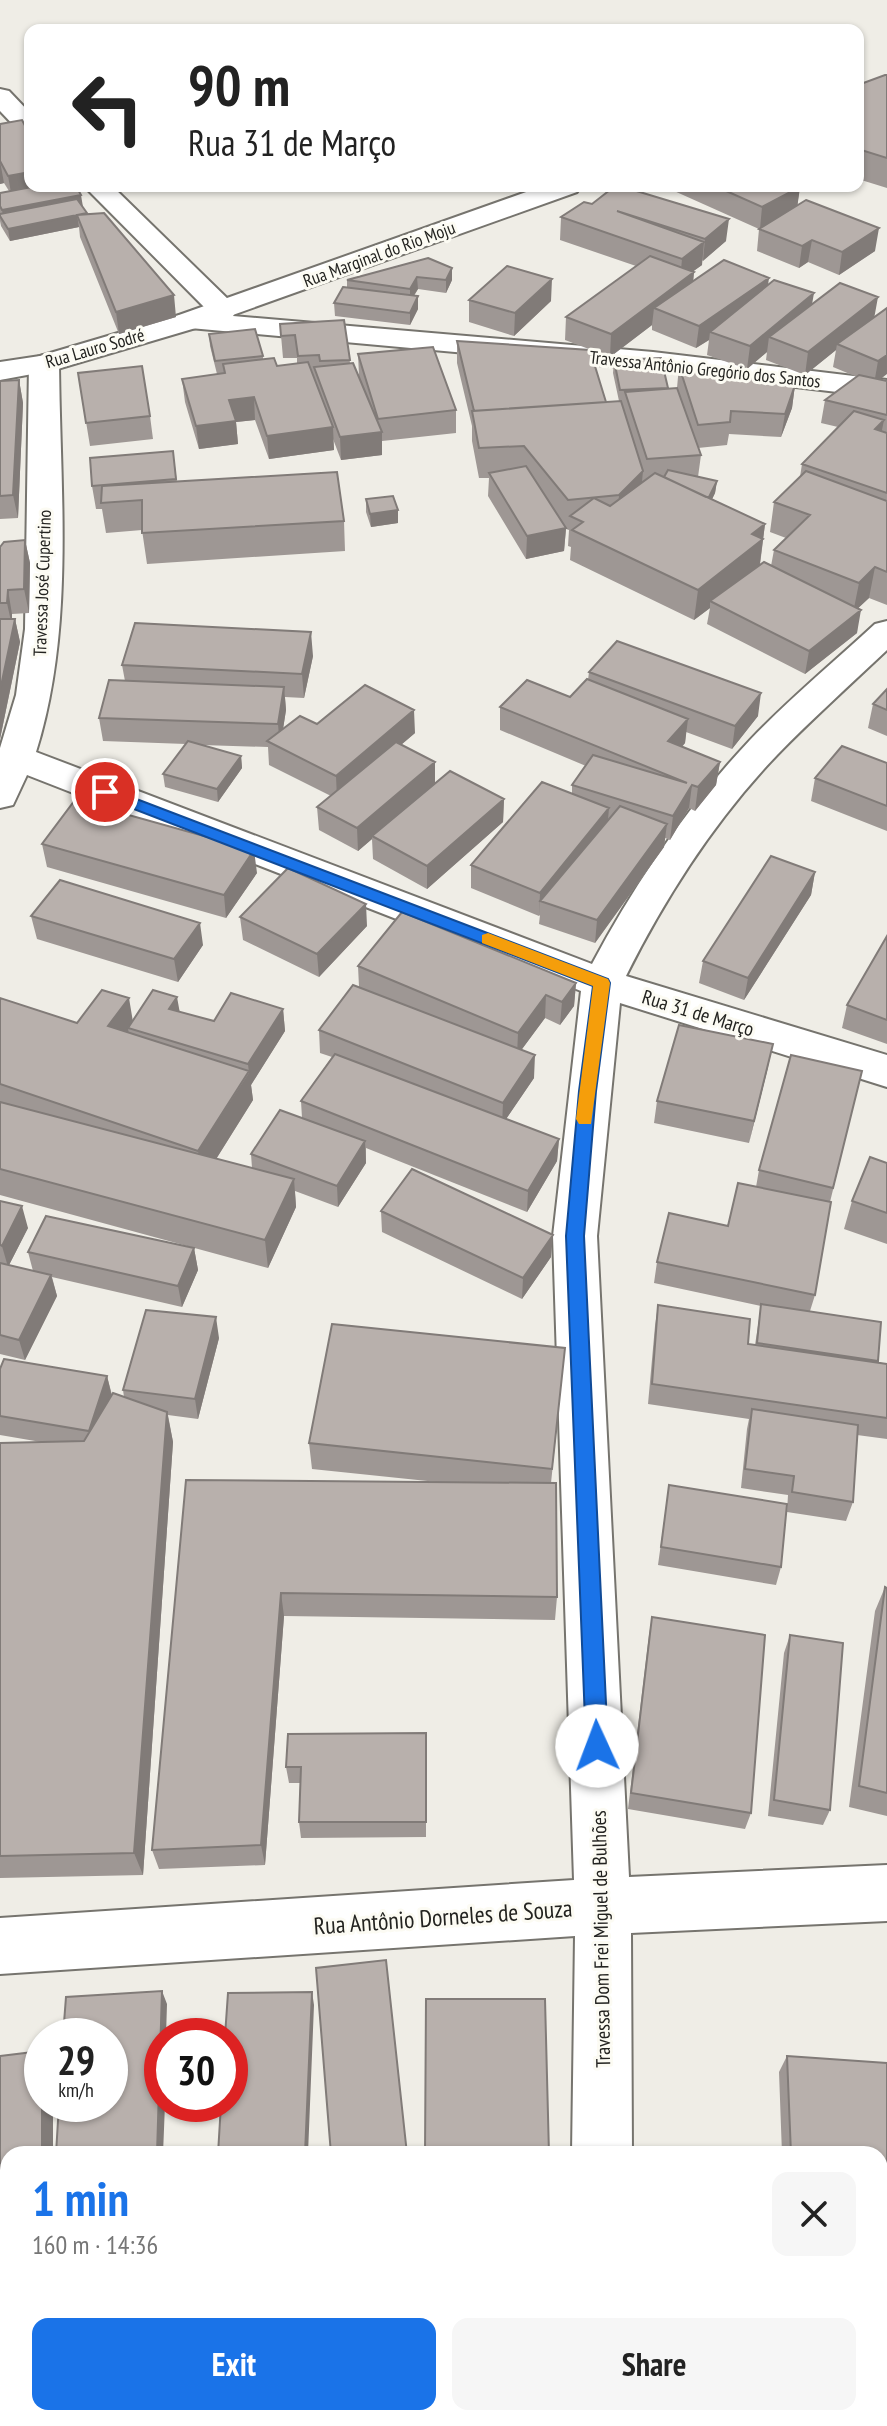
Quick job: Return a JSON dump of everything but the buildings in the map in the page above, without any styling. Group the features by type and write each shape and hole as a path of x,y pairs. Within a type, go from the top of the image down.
{"street":[{"path":"0,96 17,123"},
{"path":"103,192 223,310"},
{"name":"Rua Marginal do Rio Moju","path":"189,321 551,192"},
{"name":"Rua Lauro Sodré","path":"0,371 44,364 189,321"},
{"name":"Travessa Antônio Gregório dos Santos","path":"189,321 653,361 887,389"},
{"name":"Travessa José Cupertino","path":"0,796 9,759 34,697 44,625 44,364"},
{"name":"Travessa Dom Frei Miguel de Bulhões","path":"602,2146 603,1906 575,1236 588,1091 602,983 645,900 705,817 763,748 887,631"},
{"name":"Rua 31 de Março","path":"9,759 602,983 887,1071"},
{"name":"Rua Antônio Dorneles de Souza","path":"0,1946 603,1906 887,1893"}],"slow traffic":[{"path":"488,939 602,983 585,1119"}],"route":[{"path":"105,792 602,983 588,1091 575,1236 597,1746"}]}
